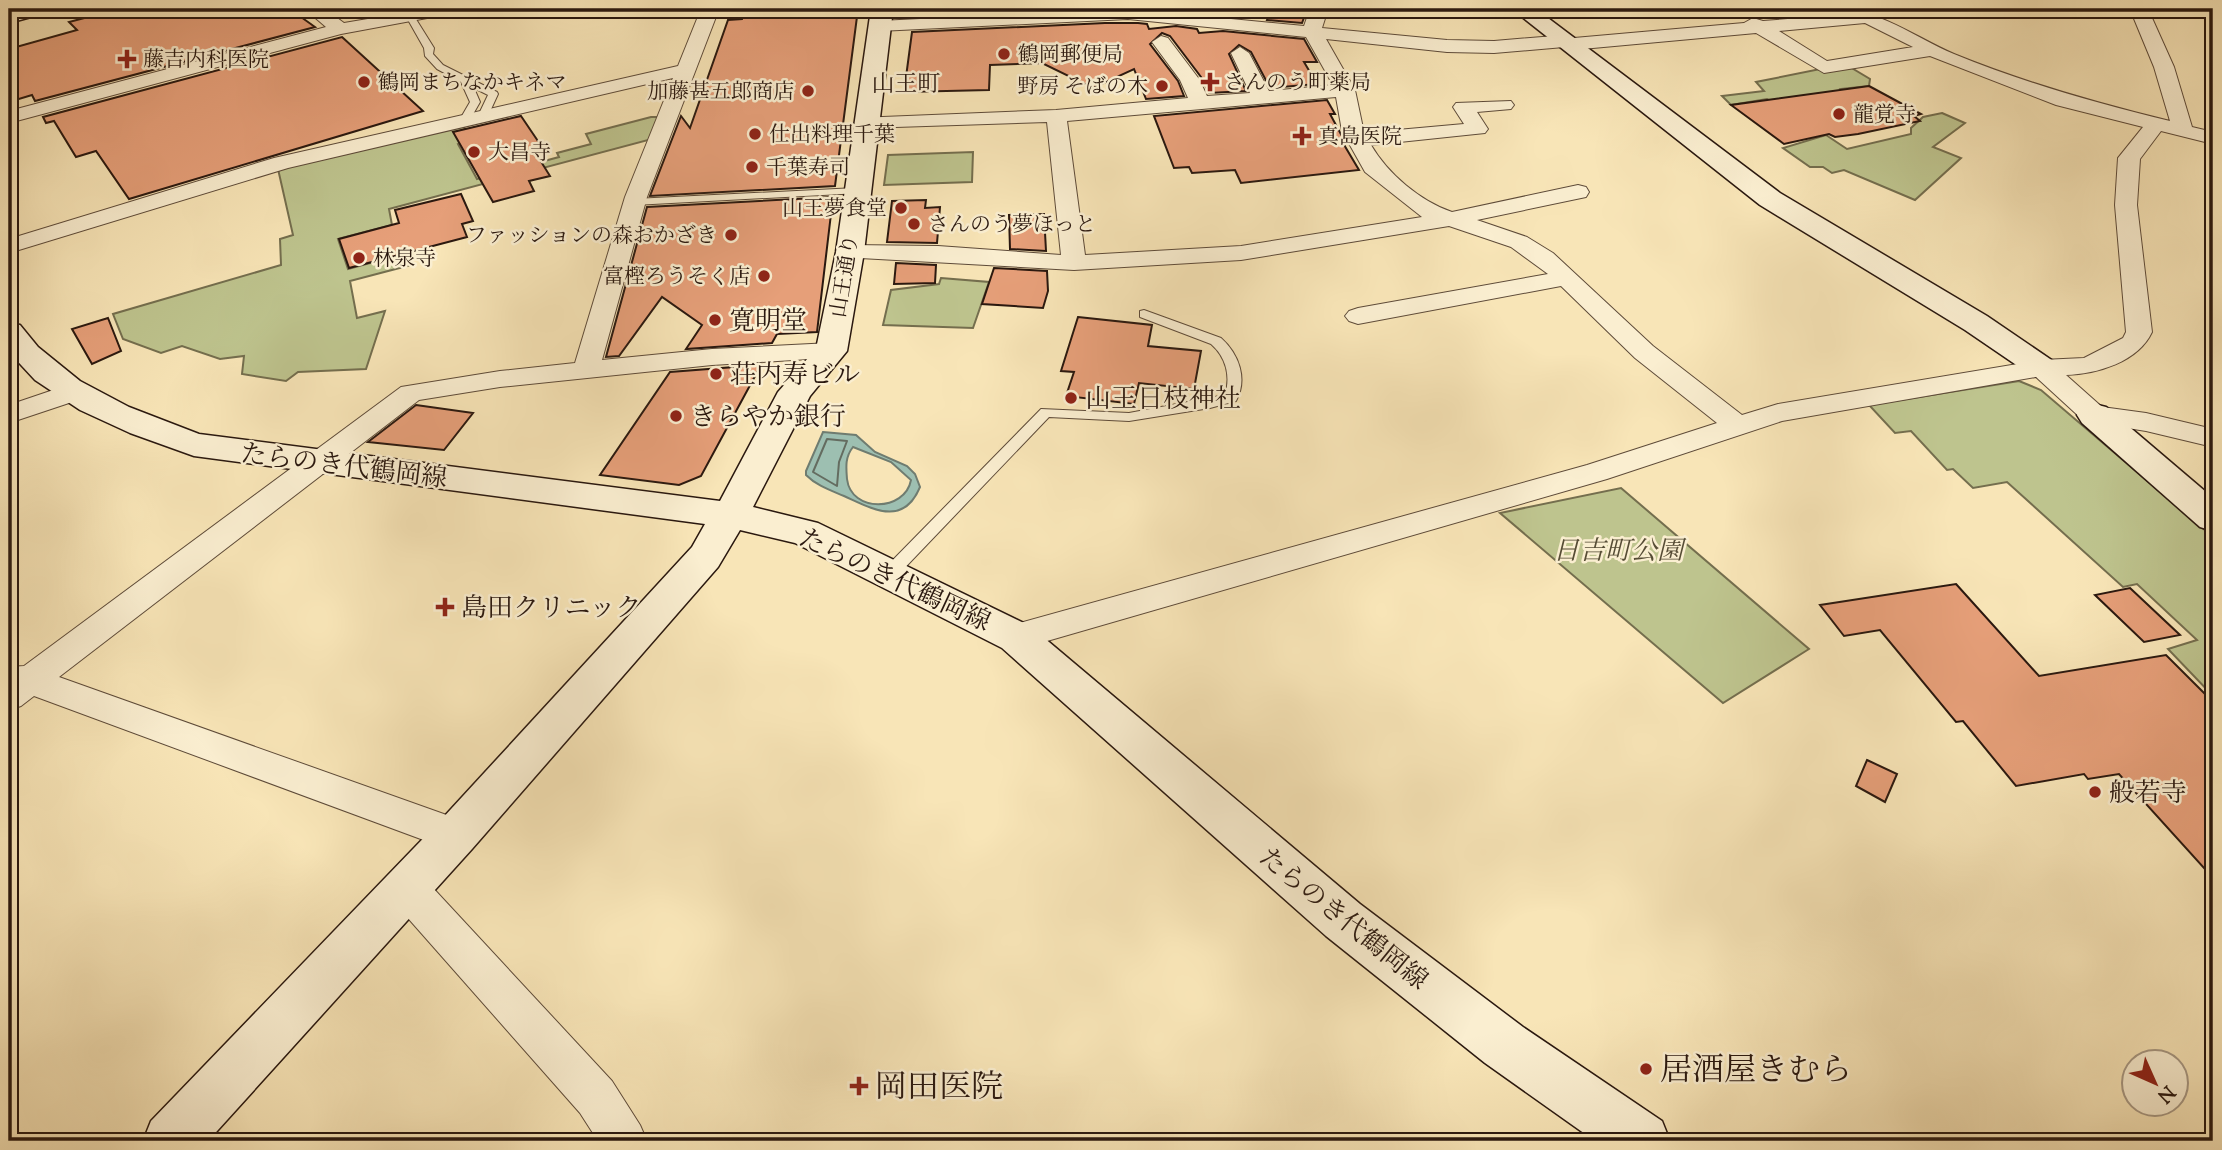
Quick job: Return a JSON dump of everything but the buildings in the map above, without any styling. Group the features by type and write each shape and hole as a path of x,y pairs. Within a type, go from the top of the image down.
{"street":[{"path":"9,16 34,9"},
{"path":"314,9 340,29"},
{"path":"9,117 340,29 411,18 448,9"},
{"path":"586,370 634,202 710,9"},
{"path":"1319,9 1312,32 1345,90 1352,131 1373,167 1405,196 1446,220 1470,223 1519,242 1545,258 1644,352 1739,427"},
{"path":"1523,9 1692,142 1770,199 1976,323 2042,368 2213,518"},
{"path":"1735,9 1824,67 1933,50"},
{"path":"1839,9 1868,17 1933,50 2063,101 2213,138"},
{"path":"2139,9 2164,67 2183,131"},
{"path":"881,17 1130,11 1447,46 1494,47 1868,17"},
{"name":"山王通り","path":"171,1141 456,835 705,558 795,392 831,351 850,252 865,121 881,17"},
{"path":"1161,42 1189,79 1200,103"},
{"path":"1240,53 1263,98"},
{"path":"9,246 282,163 684,70"},
{"path":"865,121 1056,116 1345,90"},
{"path":"1357,140 1478,128 1463,107 1504,105"},
{"path":"1056,116 1074,264"},
{"path":"1016,637 1585,475 1778,413 2042,368 2089,366 2134,343 2139,321 2128,238 2129,158 2156,124"},
{"path":"850,252 939,253 1074,264 1241,253 1446,220 1578,192"},
{"path":"1358,316 1565,278"},
{"name":"たらのき代鶴岡線","path":"9,332 37,365 71,393 127,420 194,445 730,515 805,532 1016,637 1343,920 1504,1045 1642,1141"},
{"path":"16,685 411,393 586,370 712,358 831,351"},
{"path":"9,414 71,393"},
{"path":"2094,415 2146,422 2213,438"},
{"path":"16,685 456,835"},
{"path":"406,887 596,1097 624,1141"}],"lane":[{"path":"411,18 429,48 428,54 440,67 493,94 473,119"},
{"path":"466,82 475,102 473,119"},
{"path":"634,202 856,191"},
{"path":"889,574 1046,412 1129,417 1231,398 1234,394 1232,358 1226,349 1197,332 1144,314"}],"green space":[{"path":"1845,64 1870,79 1869,86 1841,89 1857,102 1795,116 1767,99 1731,105 1722,96 1764,91 1756,82"},
{"path":"1942,113 1965,123 1933,147 1961,158 1915,200 1844,170 1832,173 1823,167 1810,167 1783,148 1826,135 1847,149 1911,134 1911,128 1923,117"},
{"name":"林泉寺","path":"660,117 652,139 389,209 392,225 338,239 348,269 407,253 411,265 350,281 357,318 385,311 366,369 298,372 286,381 242,374 244,356 220,359 182,346 161,353 123,339 113,314 281,265 280,239 293,235 278,169 463,125 470,140 458,144 477,179 559,157 557,153 591,144 586,134"},
{"path":"973,152 972,182 884,185 888,155"},
{"path":"941,278 989,282 973,328 883,325 891,290 939,284"},
{"path":"2019,381 2041,390 2213,537 2213,696 2168,649 2197,640 2137,584 2123,587 2007,482 1973,488 1953,469 1947,470 1911,431 1895,433 1869,405"},
{"name":"日吉町公園","path":"1621,488 1809,649 1723,703 1500,513"}],"water":[{"path":"823,432 856,435 875,452 907,466 915,474 920,487 913,500 905,507 886,511 875,509 824,487 806,475","holes":["853,447 891,462 911,480 907,491 889,503 867,503 858,498 847,479 846,466"]}],"place":[{"name":"鶴岡郵便局","path":"1004,54"},
{"name":"藤吉内科医院","path":"127,59"},
{"name":"鶴岡まちなかキネマ","path":"364,82"},
{"name":"さんのう町薬局","path":"1210,82"},
{"name":"野房 そばの木","path":"1162,86"},
{"name":"加藤甚五郎商店","path":"808,91"},
{"name":"龍覚寺","path":"1839,114"},
{"name":"仕出料理千葉","path":"755,134"},
{"name":"真島医院","path":"1302,136"},
{"name":"大昌寺","path":"474,152"},
{"name":"千葉寿司","path":"752,167"},
{"name":"山王夢食堂","path":"901,208"},
{"name":"さんのう夢ほっと","path":"914,224"},
{"name":"ファッションの森おかざき","path":"731,235"},
{"name":"林泉寺","path":"359,258"},
{"name":"富樫ろうそく店","path":"764,276"},
{"name":"寛明堂","path":"715,320"},
{"name":"荘内寿ビル","path":"716,374"},
{"name":"山王日枝神社","path":"1071,398"},
{"name":"きらやか銀行","path":"676,416"},
{"name":"島田クリニック","path":"445,607"},
{"name":"般若寺","path":"2095,792"},
{"name":"居酒屋きむら","path":"1646,1069"},
{"name":"岡田医院","path":"859,1086"}],"district":[{"name":"山王町","path":"906,83"}]}
